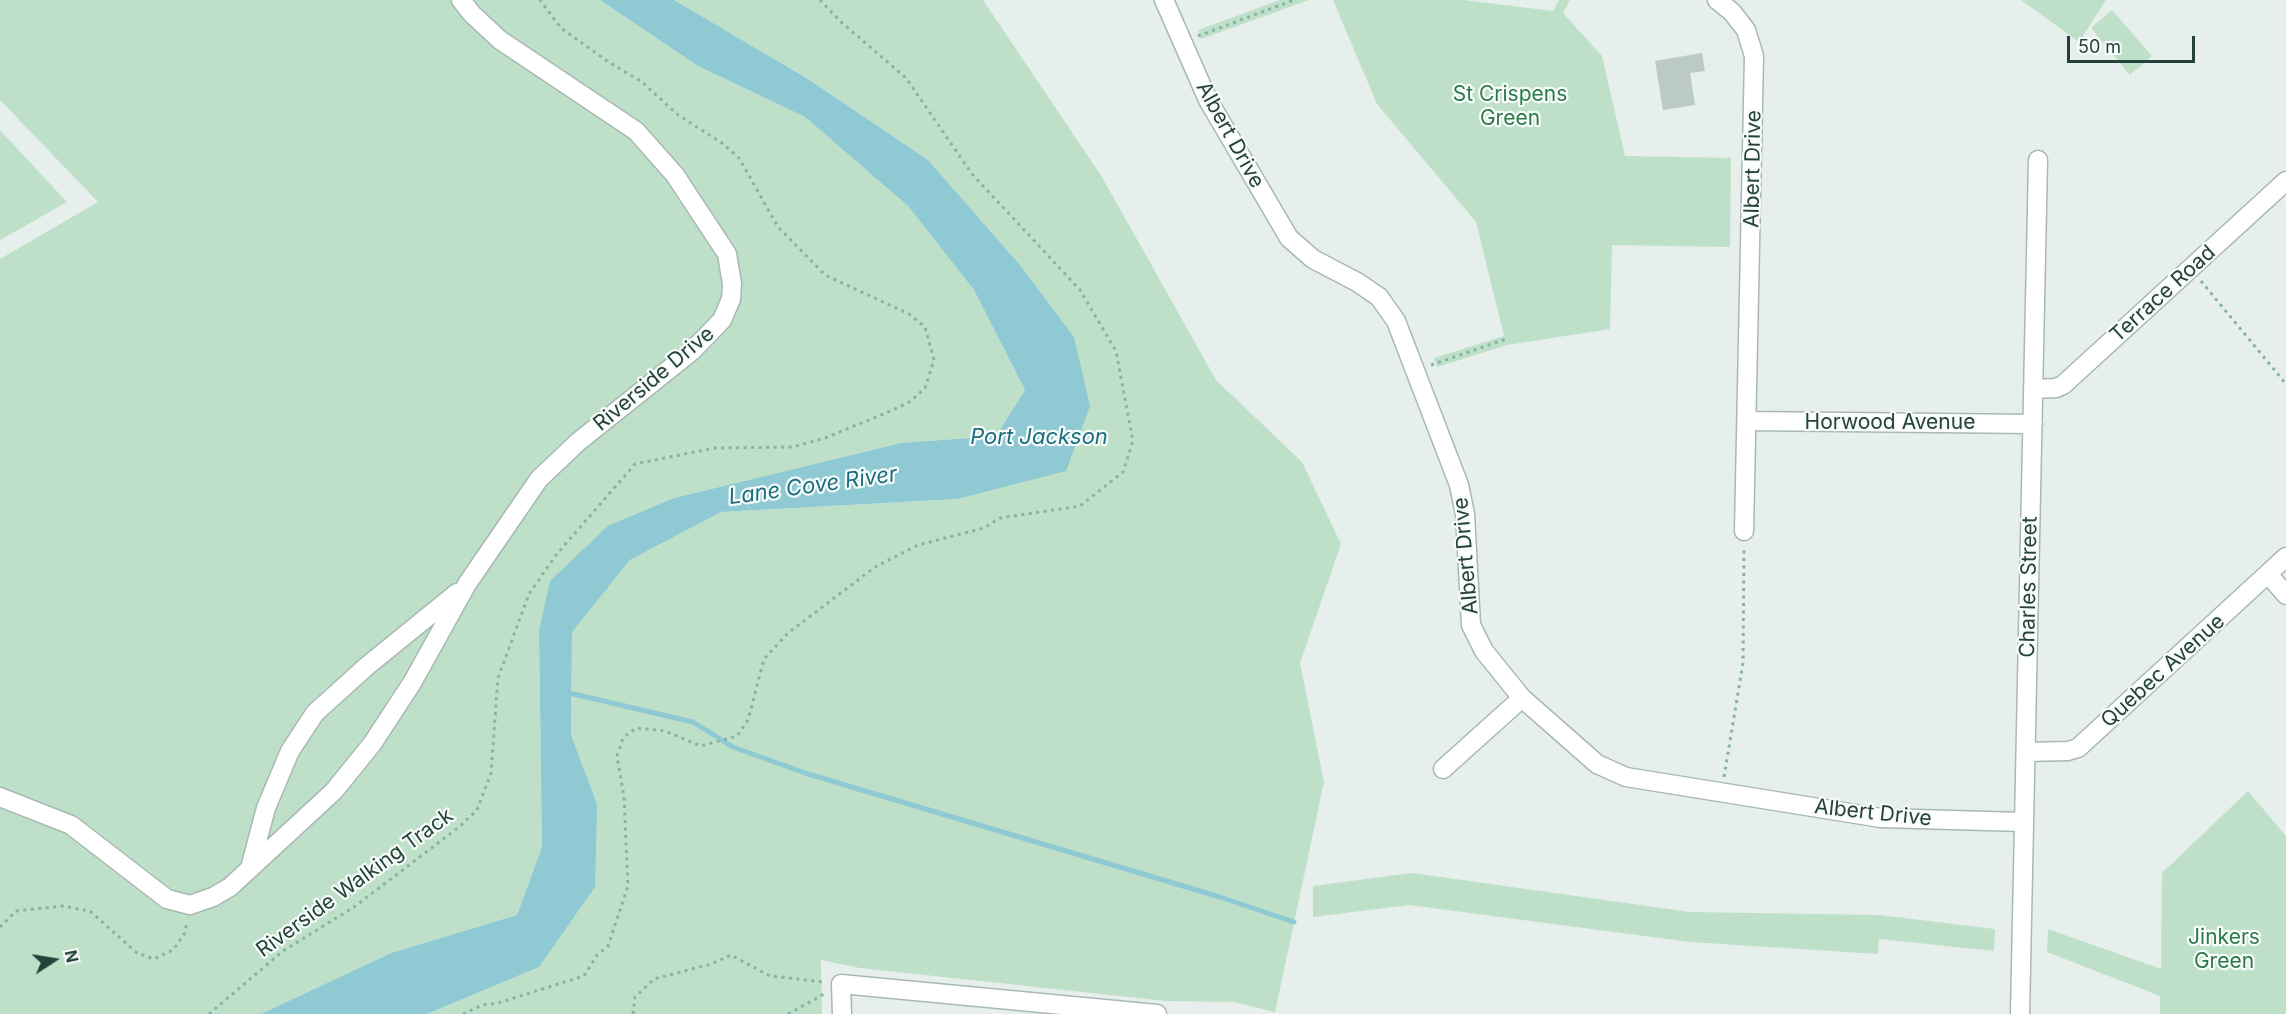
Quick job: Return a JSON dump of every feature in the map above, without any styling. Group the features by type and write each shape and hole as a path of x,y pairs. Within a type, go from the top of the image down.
{"street":[{"name":"Riverside Drive","path":"190,905 213,897 230,887 334,791 372,744 412,683 467,584 549,468 711,334 727,311 732,284 727,254 688,193 650,145 621,119 500,40 471,14 461,0"},
{"name":"Albert Drive","path":"1164,0 1208,100 1289,238 1313,260 1357,282 1379,297 1396,321 1459,485 1465,514 1471,625 1484,651 1522,698 1597,764 1626,777 1881,818 2024,822"},
{"name":"Albert Drive","path":"1717,0 1732,12 1746,30 1754,56 1744,531"},
{"name":"Charles Street","path":"2020,1014 2038,160"},
{"name":"Terrace Road","path":"2033,389 2056,388 2064,385 2286,181"},
{"name":"Horwood Avenue","path":"1747,421 2033,424"},
{"name":"Quebec Avenue","path":"2026,752 2068,751 2078,748 2286,557"},
{"path":"2268,574 2286,595"},
{"name":"Riverside Drive","path":"250,868 266,808 290,752 315,713 367,666 467,584"},
{"path":"1443,769 1522,698"},
{"path":"0,797 71,825 156,892 167,899 190,905"},
{"path":"842,1014 841,984 1127,1013 1157,1014"}],"path":[{"name":"Riverside Walking Track","path":"209,1014 283,951 354,908 459,827 477,810 491,772 498,678 528,594 556,555 635,464 715,448 793,447 825,438 893,410 911,401 926,388 934,360 925,327 909,314 825,275 778,227 739,158 678,115 642,82 607,61 561,28 540,0"},
{"path":"463,1014 482,1005 498,1003 576,980 584,976 597,955 608,946 628,886 624,797 617,756 623,738 636,728 665,731 701,746 737,736 748,720 764,659 788,633 875,567 918,545 984,528 1000,518 1080,506 1123,472 1133,441 1116,351 1080,290 972,174 906,78 840,21 820,0"},
{"path":"1182,42 1294,0"},
{"path":"2191,268 2286,384"},
{"path":"1415,371 1509,338"},
{"path":"1721,793 1743,663 1744,531"},
{"path":"0,927 16,911 62,906 90,911 137,953 154,959 173,950 185,933 190,905"},
{"path":"633,1014 635,997 654,979 711,964 731,955 770,976 841,984"},
{"path":"788,1014 841,984"}],"green space":[{"path":"0,0 600,0 698,66 805,117 908,206 974,290 1025,390 996,436 901,443 674,498 550,581 539,630 542,847 517,915 391,953 261,1014 0,1014 0,259 98,202 0,100"},
{"path":"674,0 983,0 1102,177 1216,380 1302,462 1341,544 1300,663 1324,782 1275,1012 1234,1002 1166,1001 860,968 821,960 822,1014 427,1014 539,967 597,804 571,735 572,631 630,560 721,512 957,499 1074,337 1020,265 928,160 808,79"},
{"path":"1280,0 1309,0 1201,39 1198,30"},
{"name":"St Crispens Green","path":"1333,0 1463,0 1553,11 1559,0 1570,0 1563,13 1602,56 1625,156 1731,158 1730,247 1612,245 1610,329 1507,345 1437,367 1434,358 1504,336 1476,222 1377,104"},
{"path":"2021,0 2106,0 2079,42"},
{"path":"2112,10 2152,56 2130,75 2091,28"},
{"path":"0,130 67,202 0,240"},
{"name":"Jinkers Green","path":"2248,791 2286,836 2286,1014 2160,1014 2160,996 2047,952 2048,929 2161,969 2162,873"},
{"path":"1412,873 1690,912 1879,915 1995,929 1994,951 1879,939 1878,954 1690,942 1409,905 1313,917 1313,886"}],"water":[{"name":"Port Jackson","path":"600,0 674,0 808,79 928,160 1020,265 1074,337 1090,406 1066,471 957,499 721,512 630,560 572,632 571,735 597,804 595,887 539,967 427,1014 261,1014 391,953 517,915 542,847 539,630 550,581 608,526 674,498 901,443 996,436 1025,390 974,290 908,206 805,117 698,66"}],"building":[{"path":"1702,53 1705,71 1690,73 1695,105 1663,110 1655,61"}],"waterway":[{"path":"565,692 693,722 733,747 805,773 1220,897 1294,922"}],"water label":[{"name":"Lane Cove River","path":"813,486"}]}
